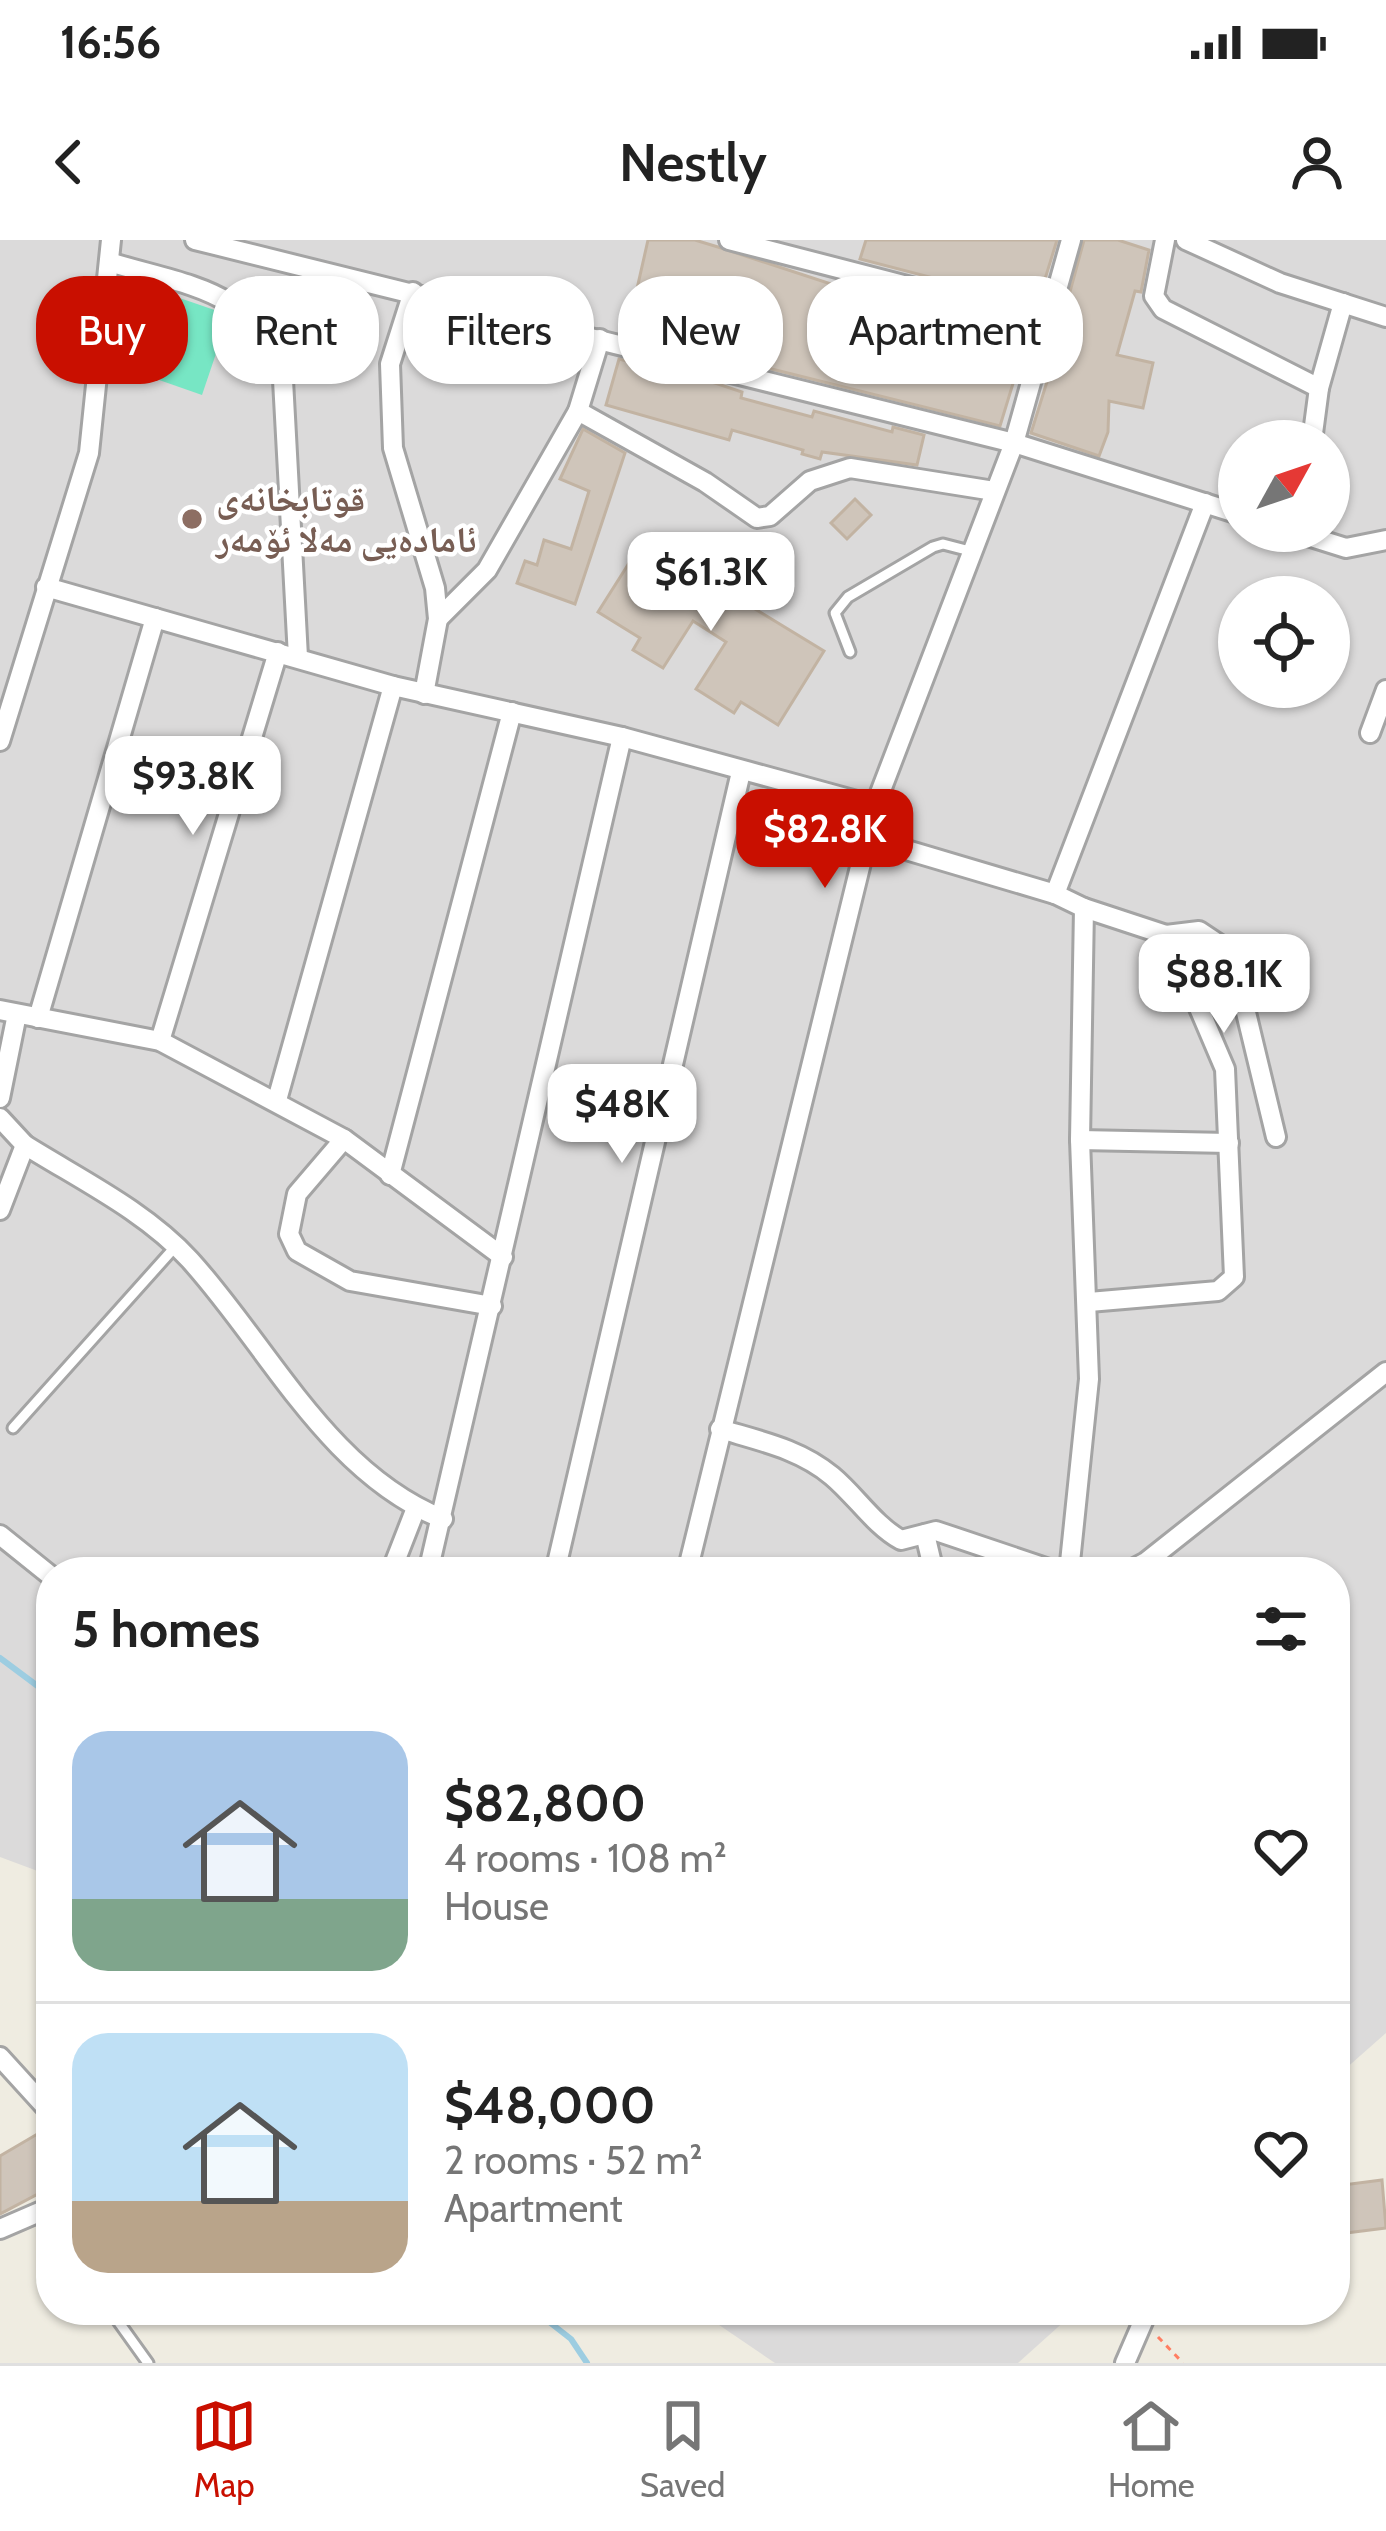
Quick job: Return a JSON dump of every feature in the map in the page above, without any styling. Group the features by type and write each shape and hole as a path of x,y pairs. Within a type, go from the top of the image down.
{"street":[{"path":"0,741 89,453 111,240"},
{"path":"195,240 403,290"},
{"path":"729,240 869,276"},
{"path":"1060,276 1071,240"},
{"path":"1165,240 1154,296 1163,309 1319,388"},
{"path":"1186,240 1280,283 1386,317"},
{"path":"109,262 226,297 274,346 283,380 288,655 160,1041"},
{"path":"1315,420 1343,303"},
{"path":"403,321 390,364 393,448 435,588 438,619 424,694"},
{"path":"594,338 1014,442 1218,507"},
{"path":"438,619 487,570 578,411 600,339"},
{"path":"690,1557 875,806 1014,442 1030,384"},
{"path":"578,411 705,482 757,518 770,517 810,481 850,468 994,491"},
{"path":"1055,894 1205,503"},
{"path":"1350,547 1386,540"},
{"path":"46,587 393,686 622,737 875,806"},
{"path":"38,1018 155,618"},
{"path":"277,1100 393,686"},
{"path":"1370,733 1386,690"},
{"path":"390,1175 512,712"},
{"path":"432,1557 622,737"},
{"path":"558,1557 741,772"},
{"path":"866,838 1055,894 1166,935 1179,945 1193,994 1225,1070 1234,1277 1228,1287 1089,1302"},
{"path":"1071,1557 1089,1379 1080,1141 1084,908"},
{"path":"1166,935 1199,931 1220,945 1236,971 1276,1137"},
{"path":"0,1098 9,1012 160,1041 344,1139 502,1257"},
{"path":"1,1121 25,1145 143,1218 175,1247 321,1429 416,1508 443,1519"},
{"path":"344,1139 297,1194 289,1234 297,1251 350,1281 492,1306"},
{"path":"1080,1141 1229,1143"},
{"path":"0,1210 25,1145"},
{"path":"1152,1557 1386,1372"},
{"path":"720,1429 791,1450 830,1474 887,1532 901,1540 952,1534 1016,1557"},
{"path":"397,1557 416,1508"},
{"path":"925,1534 930,1557"},
{"path":"0,1535 36,1564"},
{"path":"0,2057 36,2097"},
{"path":"0,2229 36,2214"},
{"path":"1125,2363 1141,2325"}],"lane":[{"path":"850,652 835,613 848,597 933,547 943,544 970,551"},
{"path":"13,1428 175,1247"},
{"path":"121,2325 148,2363"}],"shaded area":[{"path":"0,240 1386,240 1386,2033 1350,2065 1350,1557 36,1557 36,1870 0,1857"},
{"path":"719,2325 1060,2325 1018,2363 775,2363"}],"green space":[{"path":"188,301 212,309 212,365 202,395 171,384 188,384"}],"building":[{"path":"648,240 695,240 807,276 807,378 783,372 783,276 640,276"},
{"path":"866,240 1057,240 1046,276 925,276 860,259"},
{"path":"1084,240 1118,240 1149,250 1141,292 1135,291 1117,355 1153,363 1143,408 1109,401 1108,432 1099,456 1031,433 1046,384 1083,384 1083,276 1074,276"},
{"path":"618,363 618,384 718,384 742,392 741,398 812,417 814,411 892,432 893,427 924,435 917,465 822,452 820,459 732,430 729,440 606,405"},
{"path":"832,384 1013,384 1000,426"},
{"path":"583,429 625,453 575,604 517,583 525,561 537,565 544,540 571,549 589,491 560,479"},
{"path":"855,499 871,515 847,539 831,523"},
{"path":"643,541 824,651 778,725 741,702 734,713 696,689 726,642 693,621 663,668 633,650 640,638 598,612"},
{"path":"36,2135 36,2195 0,2214 0,2156"},
{"path":"1382,2180 1386,2228 1350,2232 1350,2184"}],"waterway":[{"path":"0,1658 36,1685"},
{"path":"553,2325 571,2339 587,2363"}],"place":[{"name":"قوتابخانەی ئامادەیی مەلا ئۆمەر","path":"192,519"}]}
